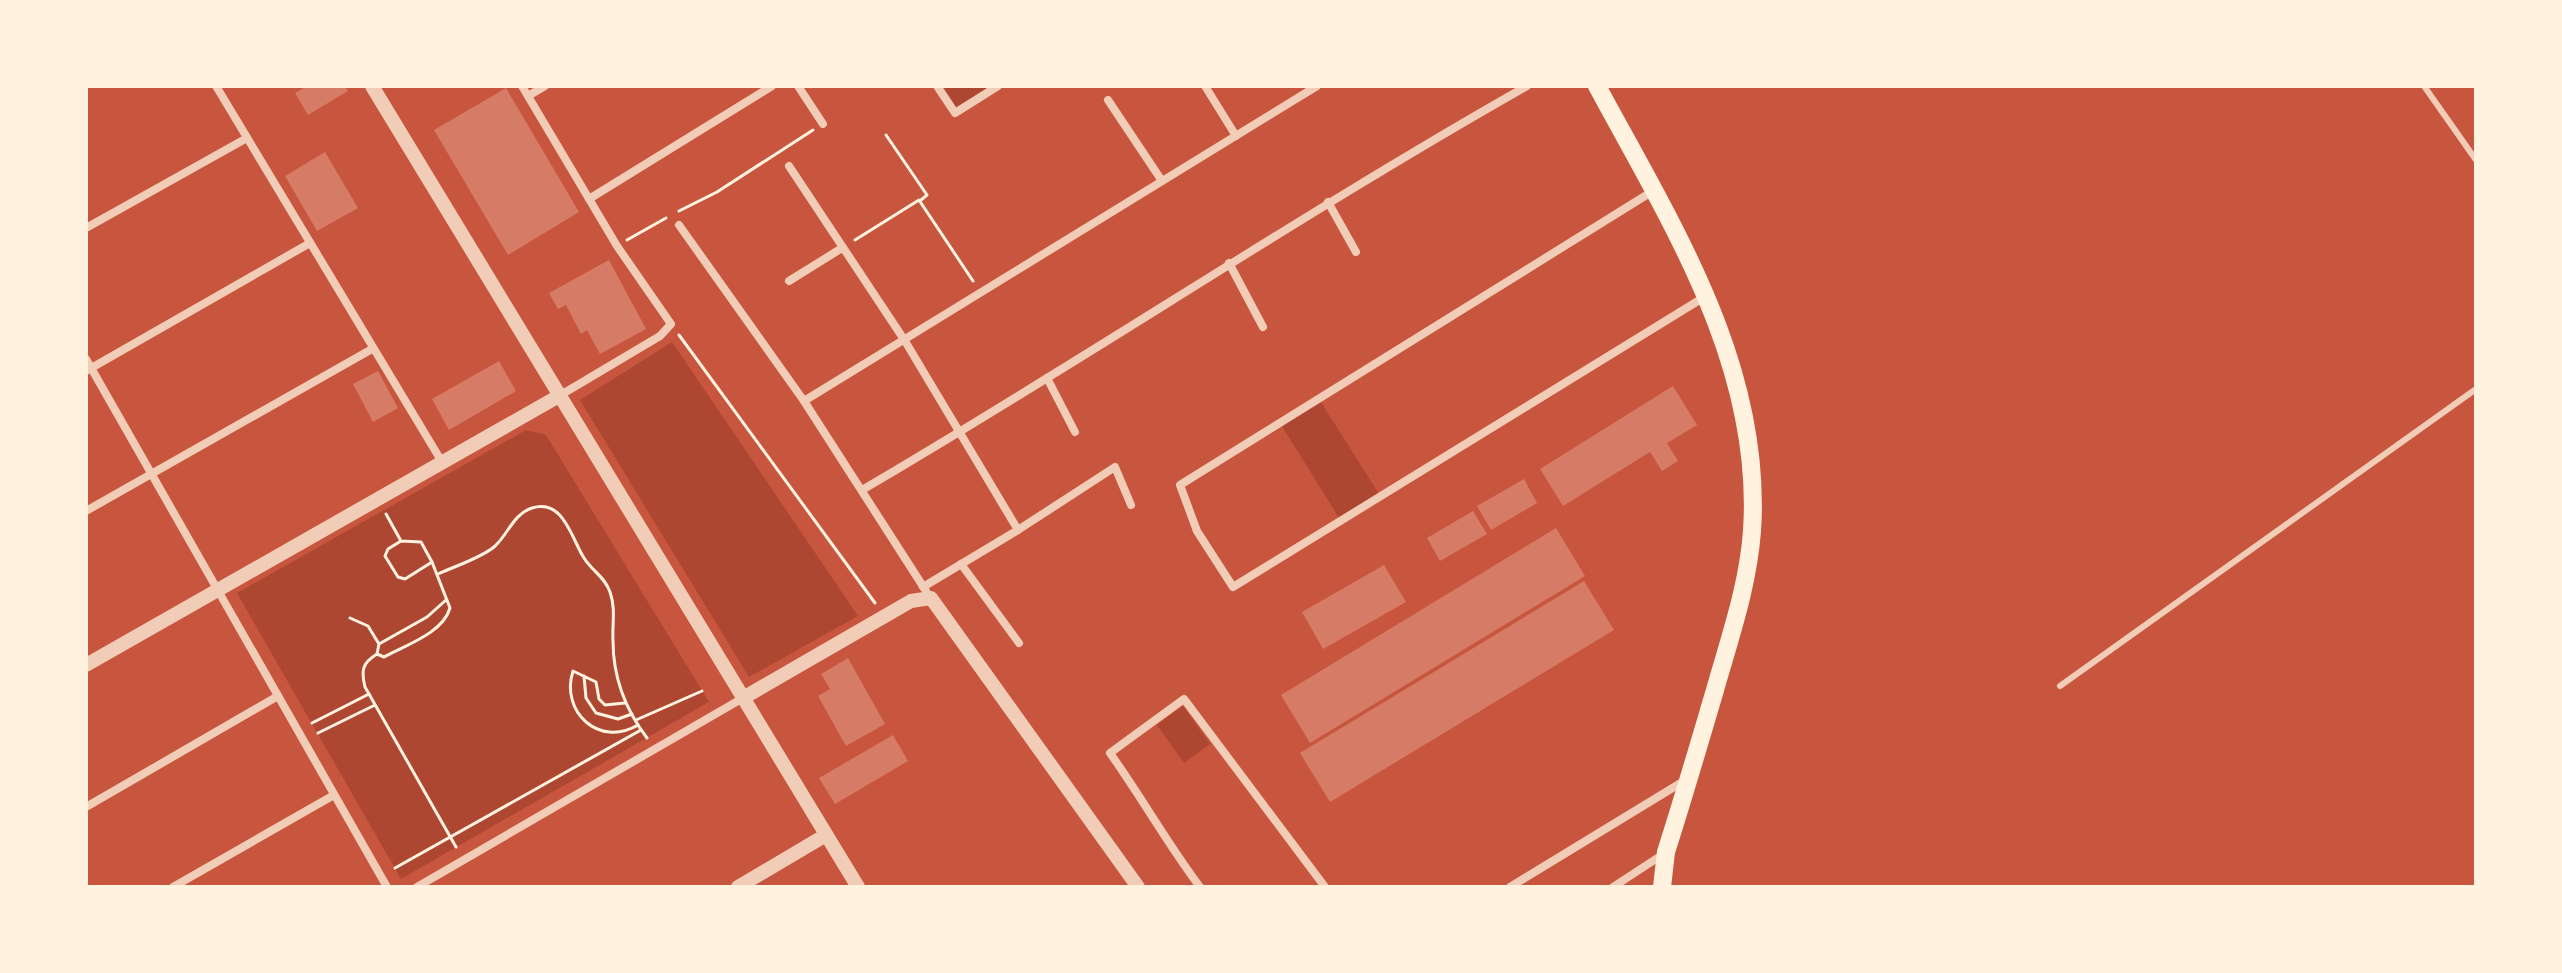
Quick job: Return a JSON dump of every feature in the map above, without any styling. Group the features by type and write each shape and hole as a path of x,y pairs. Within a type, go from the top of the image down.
{"main road":[{"path":"1597,86 1707,296 1728,352 1743,413 1751,469 1752,530 1744,592 1666,852 1662,887"}],"street":[{"path":"216,86 442,462"},
{"path":"372,86 858,887"},
{"path":"86,665 559,396 660,336 671,324 617,246 522,86"},
{"path":"528,96 545,86"},
{"path":"589,199 772,86"},
{"path":"798,86 823,124"},
{"path":"937,86 955,113 998,86"},
{"path":"1205,86 1236,136"},
{"path":"862,490 1328,202 1527,86"},
{"path":"804,401 982,294 1312,87"},
{"path":"1108,100 1162,181"},
{"path":"86,228 247,138"},
{"path":"789,166 905,341 1018,530"},
{"path":"1653,191 1180,485 1197,531 1233,587 1707,296"},
{"path":"1328,202 1356,252"},
{"path":"679,225 804,401 927,593 1138,887"},
{"path":"89,370 310,243"},
{"path":"789,281 842,248"},
{"path":"1229,263 1263,327"},
{"path":"86,511 372,349"},
{"path":"86,359 89,370 387,887"},
{"path":"1047,378 1075,432"},
{"path":"417,887 927,593 961,564 1115,467 1131,505"},
{"path":"961,564 1019,643"},
{"path":"86,807 278,696"},
{"path":"1200,887 1158,830 1152,812 1110,753 1184,699 1325,887"},
{"path":"1510,887 1689,778"},
{"path":"173,887 334,795"},
{"path":"738,887 826,835"},
{"path":"1613,887 1666,852"}],"lane":[{"path":"2424,86 2476,160"},
{"path":"2060,686 2476,389"}],"path":[{"path":"617,246 717,192 823,124"},
{"path":"842,248 927,195 886,135"},
{"path":"919,200 982,294"},
{"path":"671,324 884,616"},
{"path":"438,574 493,548 520,514 535,507 549,509 563,518 585,560 603,577 610,591 614,612 614,671 625,703 647,738"},
{"path":"384,510 401,541"},
{"path":"377,654 384,657 439,627 450,608 438,574 432,562 421,542 401,541 388,549 385,556 398,577 405,579 417,575 432,562"},
{"path":"379,644 427,617 446,600"},
{"path":"350,618 368,626 379,644 377,654 363,666 362,674 369,694 456,847"},
{"path":"625,703 605,705 599,699 596,682 573,671 569,683 571,698 581,719 599,730 611,732 627,731 637,722 702,691"},
{"path":"584,676 586,698 596,713 618,719 632,714"},
{"path":"312,723 369,694"},
{"path":"318,733 375,705"},
{"path":"338,710 344,720"},
{"path":"395,868 641,730"},
{"path":"539,788 544,797"}],"shaded area":[{"path":"943,86 991,86 957,108"},
{"path":"672,342 858,616 749,677 580,400"},
{"path":"1319,399 1381,497 1341,521 1280,423"},
{"path":"526,430 546,435 709,702 401,879 237,593"},
{"path":"1183,706 1210,744 1184,763 1157,725"}],"building":[{"path":"307,86 345,86 348,91 308,115 295,93"},
{"path":"506,88 579,212 508,255 434,130"},
{"path":"325,152 358,208 317,231 285,176"},
{"path":"609,260 646,329 600,354 587,330 581,334 566,305 558,309 549,293"},
{"path":"499,361 516,391 449,430 432,399"},
{"path":"378,371 398,408 373,422 353,384"},
{"path":"1673,386 1697,425 1667,443 1678,461 1662,471 1650,452 1563,506 1540,469"},
{"path":"1524,479 1537,503 1491,530 1477,506"},
{"path":"1473,511 1487,534 1440,561 1427,538"},
{"path":"1556,528 1585,576 1310,743 1281,695"},
{"path":"1384,565 1406,602 1323,649 1302,612"},
{"path":"1584,581 1614,630 1330,802 1300,753"},
{"path":"848,658 885,724 846,746 818,696 830,689 821,674"},
{"path":"893,735 908,761 835,804 819,778"}]}
